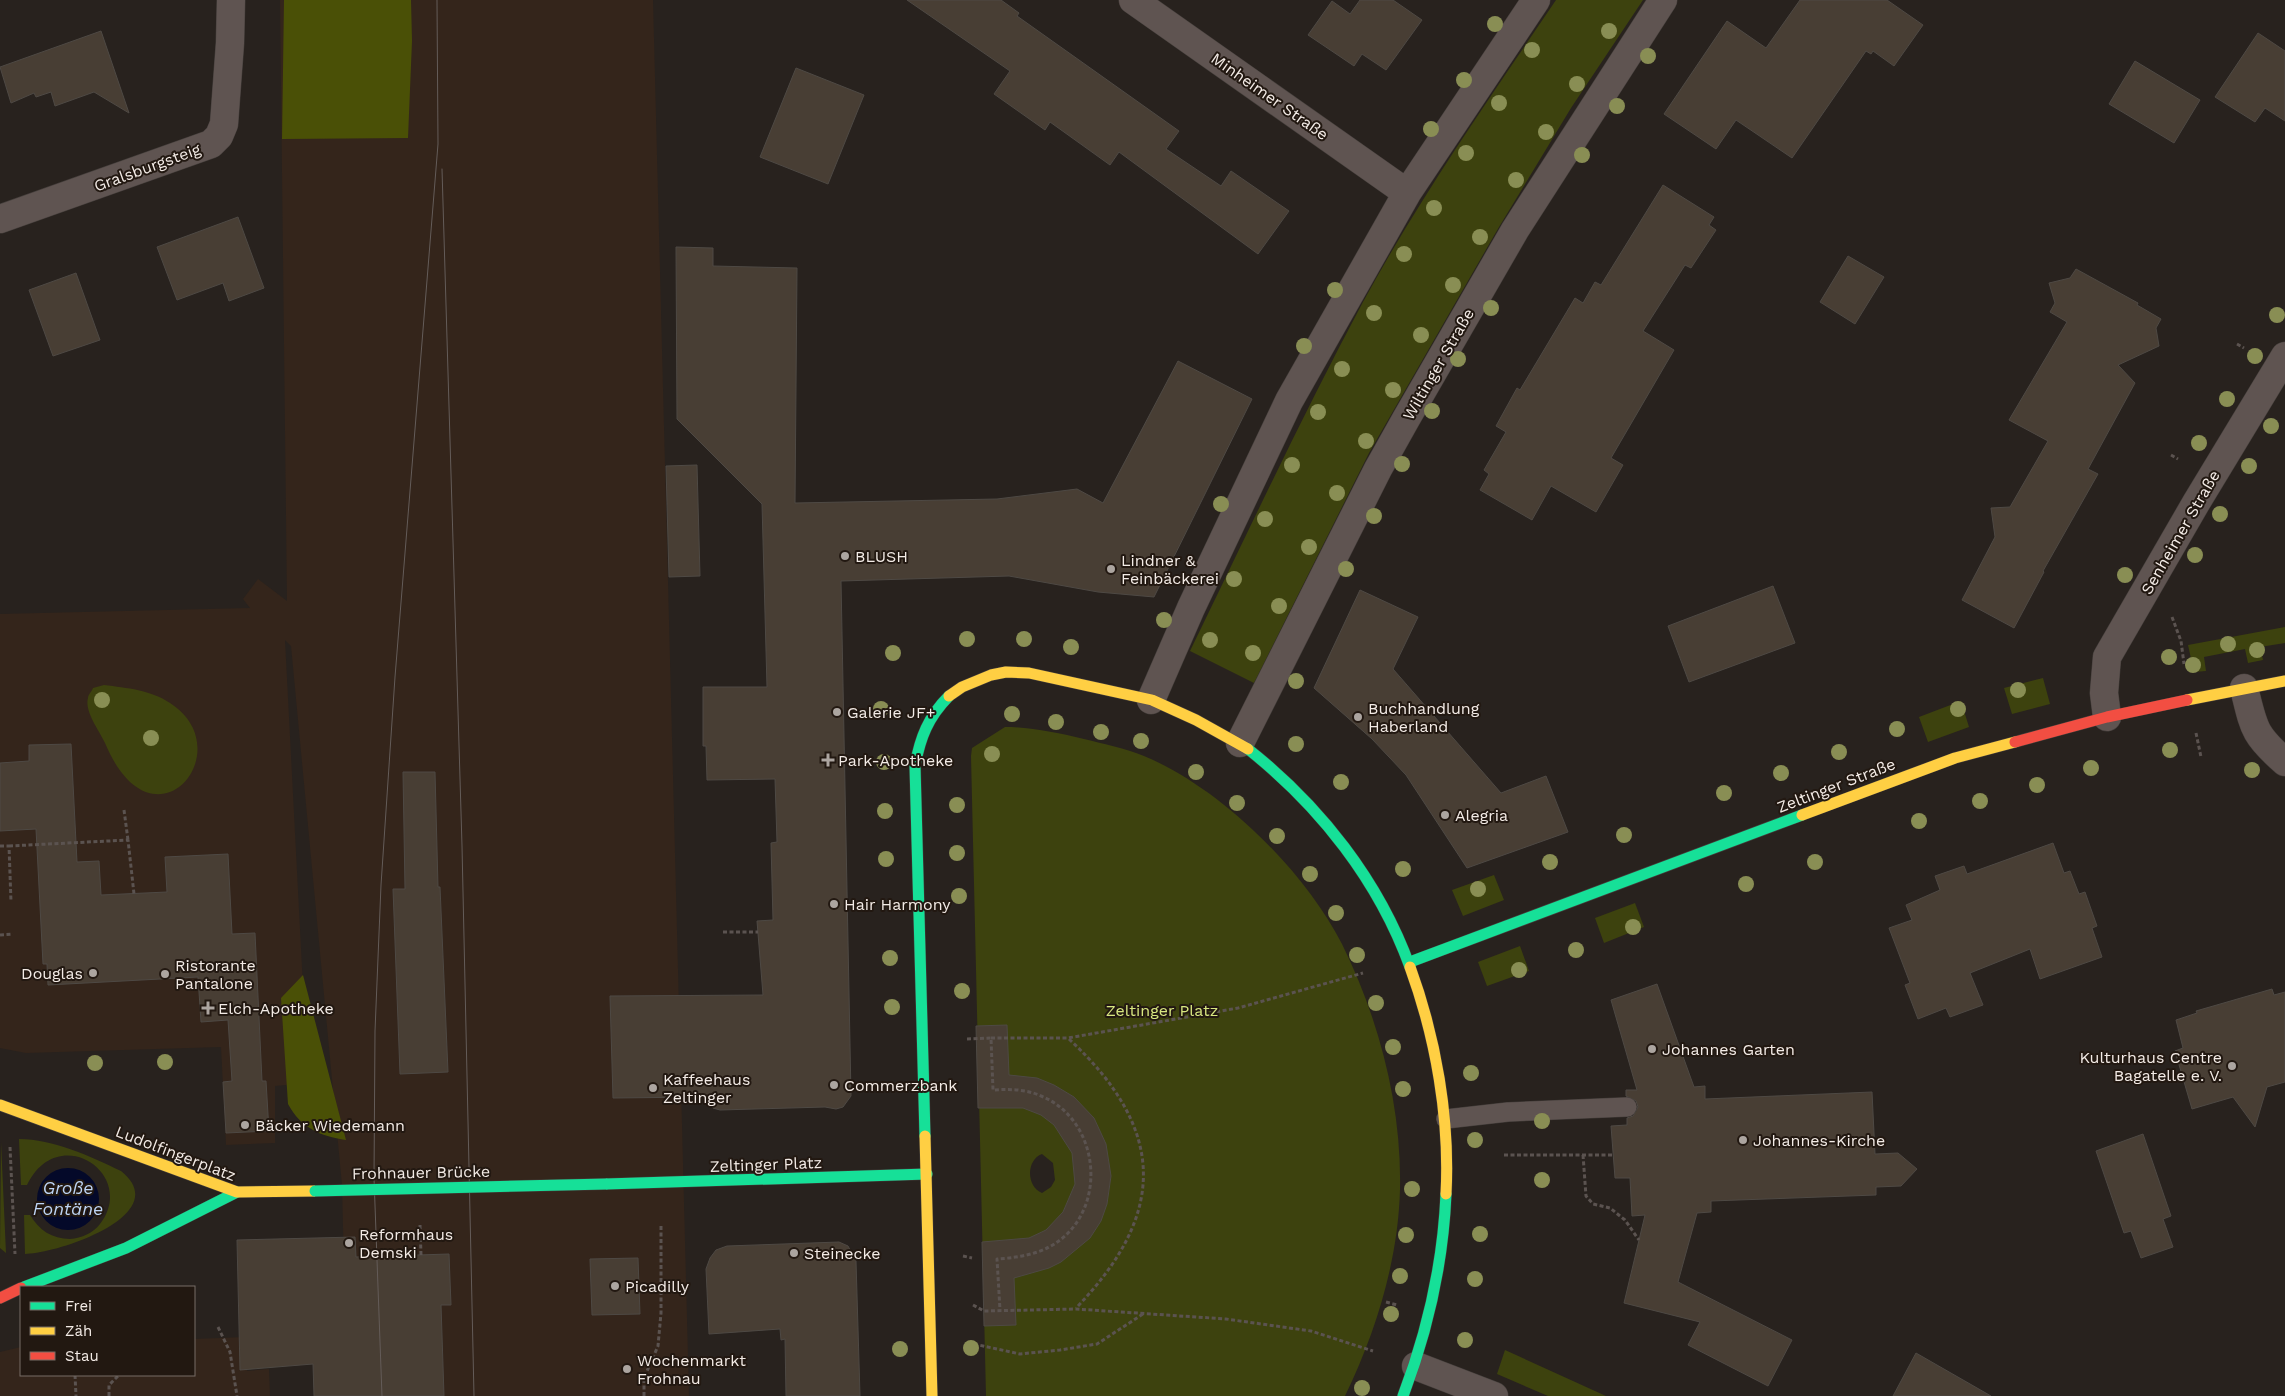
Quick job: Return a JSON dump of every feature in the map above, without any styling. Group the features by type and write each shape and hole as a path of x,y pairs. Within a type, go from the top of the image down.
{"street":[{"name":"Gralsburgsteig","path":"0,219 211,144 220,136 224,124 231,0"},
{"name":"Minheimer Straße","path":"1133,0 1407,193"},
{"path":"1151,700 1190,608 1289,401 1407,193 1536,0"},
{"name":"Wiltinger Straße","path":"1240,743 1378,469 1406,419 1515,230 1663,0"},
{"name":"Senheimer Straße","path":"2107,717 2104,693 2107,657 2189,515 2285,356"},
{"path":"932,1396 927,1174 914,798 915,766 923,732 942,703 967,684 991,675 1020,672 1151,700 1240,743 1290,788 1337,837 1378,896 1410,962 1427,1021 1446,1119 1448,1181 1445,1232 1432,1309 1416,1366 1403,1396"},
{"name":"Zeltinger Straße","path":"1410,962 1954,758 2107,717 2285,681"},
{"path":"2244,688 2254,729 2266,745 2285,762"},
{"name":"Ludolfingerplatz","path":"0,1105 237,1192"},
{"name":"Zeltinger Platz","path":"606,1184 927,1174"},
{"name":"Frohnauer Brücke","path":"237,1192 606,1184"},
{"name":"Ludolfingerplatz","path":"27,1286 126,1248 237,1192"},
{"name":"Ludolfingerplatz","path":"0,1298 20,1289"},
{"path":"1416,1366 1494,1396"}],"lane":[{"path":"1446,1119 1508,1112 1627,1107"}],"path":[{"path":"2237,344 2244,348"},
{"path":"2171,455 2178,460"},
{"path":"2171,614 2181,641 2185,666"},
{"path":"2196,731 2201,758"},
{"path":"124,810 134,894"},
{"path":"0,846 128,840"},
{"path":"9,846 11,902"},
{"path":"723,932 758,932"},
{"path":"0,935 13,934"},
{"path":"967,1039 1068,1038 1238,1008 1363,973"},
{"path":"991,1038 993,1090 1026,1091 1043,1096 1057,1105 1071,1117 1080,1130 1087,1145 1092,1167 1092,1184 1087,1204 1079,1220 1063,1237 1049,1248 1011,1258 997,1259 1000,1310"},
{"path":"1068,1038 1094,1063 1116,1092 1134,1124 1143,1158 1144,1186 1138,1215 1121,1252 1100,1283 1076,1308"},
{"path":"10,1137 15,1256"},
{"path":"1504,1155 1613,1154"},
{"path":"1583,1155 1586,1196 1594,1204 1610,1208 1625,1220 1639,1240"},
{"path":"420,1224 421,1255"},
{"path":"644,1396 644,1378 658,1346 661,1313 661,1225"},
{"path":"963,1256 972,1258"},
{"path":"1386,1302 1397,1306"},
{"path":"973,1305 984,1311 1076,1308 1226,1319 1311,1331 1373,1351"},
{"path":"974,1344 1020,1354 1097,1344 1143,1313"},
{"path":"218,1327 230,1352 237,1396"},
{"path":"75,1376 76,1396"},
{"path":"108,1396 108,1385 119,1376"},
{"path":"1360,1384 1371,1389"}],"shaded area":[{"path":"280,0 653,0 689,1396 347,1396 342,1185 291,646 285,640 308,1083 275,1086 275,1143 226,1145 221,1047 26,1053 0,1048 0,614 250,608 243,599 258,579 287,601"},
{"path":"245,1337 247,1371 269,1369 270,1396 0,1396 0,1352 20,1347 20,1376 195,1376 195,1339"}],"green space":[{"path":"284,0 411,0 412,41 408,138 282,139"},
{"path":"1556,0 1643,0 1571,108 1499,227 1369,453 1254,683 1190,651 1318,388 1363,302 1408,224"},
{"path":"2285,627 2285,643 2260,647 2263,660 2248,663 2245,649 2204,657 2206,671 2194,672 2188,645"},
{"path":"2043,678 2050,704 2012,714 2004,688"},
{"path":"104,685 138,690 155,695 170,703 190,723 197,745 194,767 183,784 166,793 146,792 125,776 96,727 88,709 88,697 93,688"},
{"path":"1961,701 1969,727 1928,742 1919,717"},
{"name":"Zeltinger Platz","path":"1005,727 1025,728 1064,735 1122,748 1144,756 1173,770 1202,788 1258,834 1283,860 1326,916 1342,944 1355,973 1377,1033 1392,1095 1400,1158 1398,1217 1390,1270 1366,1347 1345,1396 986,1396 972,748","holes":["1042,1154 1053,1163 1055,1180 1051,1187 1042,1193 1033,1185 1030,1173 1031,1167 1037,1157"]},
{"path":"1494,875 1504,900 1463,916 1452,890"},
{"path":"1635,903 1644,927 1604,943 1595,918"},
{"path":"1520,946 1529,971 1487,986 1478,962"},
{"path":"303,975 346,1140 312,1130 299,1119 288,1104 281,998"},
{"path":"19,1139 58,1145 84,1154 121,1171 134,1187 134,1203 123,1217 105,1229 84,1239 61,1247 25,1254 24,1215 30,1215 42,1229 57,1237 70,1239 83,1236 100,1224 109,1205 109,1188 102,1173 89,1162 74,1156 57,1157 41,1166 27,1185 21,1185"},
{"path":"1,1142 6,1253 0,1248"},
{"path":"1505,1350 1606,1396 1548,1396 1497,1374"}],"water":[{"name":"Große Fontäne","path":"62,1168 74,1168 90,1177 97,1187 99,1199 97,1211 90,1221 74,1230 62,1230 51,1225 42,1216 37,1205 37,1193 42,1182 51,1173"}],"building":[{"path":"907,0 1001,0 1019,13 1017,16 1179,131 1166,149 1221,186 1231,171 1289,211 1258,254 1119,152 1110,165 1050,122 1045,130 994,94 1010,71"},
{"path":"1360,0 1393,0 1422,20 1386,70 1362,54 1354,66 1308,35 1332,1 1350,14"},
{"path":"1800,0 1887,0 1923,25 1894,66 1873,51 1871,54 1866,51 1792,158 1736,120 1716,149 1664,114 1727,21 1766,48"},
{"path":"101,31 129,113 94,92 55,106 51,92 36,97 34,93 11,103 0,67"},
{"path":"2258,33 2285,51 2285,121 2265,108 2255,122 2215,97"},
{"path":"2135,61 2200,100 2174,143 2109,104"},
{"path":"796,68 864,95 828,184 760,157"},
{"path":"1663,185 1714,217 1709,225 1716,230 1691,268 1685,265 1643,331 1674,350 1611,458 1623,465 1596,512 1551,486 1532,520 1480,490 1489,474 1484,470 1506,432 1496,426 1517,388 1520,390 1575,298 1583,303 1595,282 1601,285"},
{"path":"238,217 264,288 229,301 223,283 177,300 157,247"},
{"path":"676,247 713,248 713,266 797,268 795,503 997,499 1077,489 1103,503 1178,361 1252,399 1154,597 1098,592 1009,576 841,581 851,1096 843,1107 836,1109 825,1107 720,1110 713,1108 703,1097 613,1098 610,996 763,995 757,921 773,920 771,843 777,842 775,779 707,780 706,746 703,746 703,687 767,687 762,504 677,419"},
{"path":"1848,256 1884,277 1855,324 1820,302"},
{"path":"2076,269 2138,303 2137,305 2161,319 2156,328 2159,346 2118,365 2135,383 2088,469 2098,474 2043,571 2014,628 1962,600 1995,537 1991,508 2010,507 2048,441 2009,420 2067,322 2050,312 2055,303 2049,283 2070,278"},
{"path":"76,273 100,340 53,356 29,290"},
{"path":"697,465 700,576 669,577 666,466"},
{"path":"1773,586 1795,643 1689,682 1668,626"},
{"path":"1360,590 1418,617 1393,669 1501,793 1546,776 1568,832 1467,868 1406,775 1372,739 1314,688"},
{"path":"71,744 77,862 99,861 101,895 167,892 165,857 228,854 232,934 255,933 262,1081 266,1081 269,1131 226,1133 223,1082 232,1081 228,1020 201,1022 198,977 48,985 47,964 43,964 36,829 0,831 0,763 29,761 29,745"},
{"path":"403,772 435,772 438,887 440,887 448,1072 400,1074 393,889 405,889"},
{"path":"2053,843 2064,873 2070,871 2079,894 2085,892 2097,926 2092,928 2102,957 2040,979 2030,949 1970,973 1983,1005 1950,1017 1946,1008 1918,1019 1905,985 1910,983 1889,928 1912,920 1906,905 1940,890 1935,876 1964,866 1967,874"},
{"name":"Johannes-Kirche","path":"1657,984 1694,1087 1705,1086 1705,1099 1872,1092 1875,1154 1898,1153 1917,1169 1901,1186 1876,1187 1876,1195 1711,1201 1711,1212 1697,1213 1678,1282 1792,1340 1768,1386 1688,1345 1700,1322 1624,1303 1645,1215 1632,1216 1630,1178 1615,1178 1611,1126 1627,1125 1627,1118 1633,1116 1638,1107 1636,1101 1626,1096 1626,1090 1637,1090 1611,1000"},
{"name":"Kulturhaus Centre Bagatelle e. V.","path":"2272,989 2274,995 2285,992 2285,1082 2267,1087 2255,1127 2233,1097 2192,1109 2175,1051 2183,1048 2176,1020 2197,1013 2196,1011"},
{"path":"1007,1025 1009,1075 1037,1078 1054,1085 1074,1097 1094,1118 1106,1144 1111,1176 1107,1204 1101,1221 1090,1238 1061,1262 1049,1268 1014,1278 1016,1325 984,1326 982,1242 1029,1238 1046,1230 1063,1212 1075,1184 1072,1153 1054,1125 1041,1115 1023,1108 978,1108 976,1026"},
{"path":"2143,1134 2171,1216 2163,1219 2173,1247 2141,1258 2131,1231 2124,1233 2096,1151"},
{"path":"355,1237 356,1257 449,1254 451,1305 441,1305 444,1396 314,1396 313,1364 240,1370 237,1240"},
{"path":"839,1242 848,1246 856,1261 860,1396 786,1396 785,1339 781,1340 780,1329 709,1334 706,1269 710,1258 716,1250 727,1246"},
{"name":"Picadilly","path":"638,1258 640,1314 592,1315 590,1259"},
{"path":"1916,1353 1991,1396 1893,1396"}],"tram line":[{"path":"382,1396 374,1178 375,1031 381,885 395,677 438,144 437,0"},
{"path":"442,169 462,846 474,1396"}],"traffic: fast":[{"path":"925,1136 915,766 919,746 926,728 949,696"},
{"path":"1248,749 1299,795 1323,820 1344,847 1382,905 1410,967"},
{"path":"1410,962 1802,815"},
{"path":"606,1184 927,1174"},
{"path":"315,1191 606,1184"},
{"path":"27,1286 126,1248 237,1192"},
{"path":"1403,1396 1420,1347 1433,1297 1442,1246 1446,1194"}],"traffic: slow":[{"path":"949,696 962,687 991,675 1006,672 1029,673 1152,700 1196,720 1248,749"},
{"path":"2187,700 2285,681"},
{"path":"1802,815 1955,758 2015,742"},
{"path":"1410,967 1427,1022 1439,1079 1446,1137 1446,1194"},
{"path":"0,1105 237,1192 315,1191"},
{"path":"925,1136 932,1396"}],"traffic: jam":[{"path":"2015,742 2107,717 2187,700"},
{"path":"0,1298 20,1288"}],"place":[{"name":"BLUSH","path":"845,556"},
{"name":"Lindner & Feinbäckerei","path":"1111,569"},
{"name":"Galerie JF+","path":"837,712"},
{"name":"Buchhandlung Haberland","path":"1358,717"},
{"name":"Park-Apotheke","path":"828,760"},
{"name":"Alegria","path":"1445,815"},
{"name":"Hair Harmony","path":"834,904"},
{"name":"Douglas","path":"93,973"},
{"name":"Ristorante Pantalone","path":"165,974"},
{"name":"Elch-Apotheke","path":"208,1008"},
{"name":"Johannes Garten","path":"1652,1049"},
{"name":"Kulturhaus Centre Bagatelle e. V.","path":"2232,1066"},
{"name":"Commerzbank","path":"834,1085"},
{"name":"Kaffeehaus Zeltinger","path":"653,1088"},
{"name":"Bäcker Wiedemann","path":"245,1125"},
{"name":"Johannes-Kirche","path":"1743,1140"},
{"name":"Reformhaus Demski","path":"349,1243"},
{"name":"Steinecke","path":"794,1253"},
{"name":"Picadilly","path":"615,1286"},
{"name":"Wochenmarkt Frohnau","path":"627,1369"}]}
